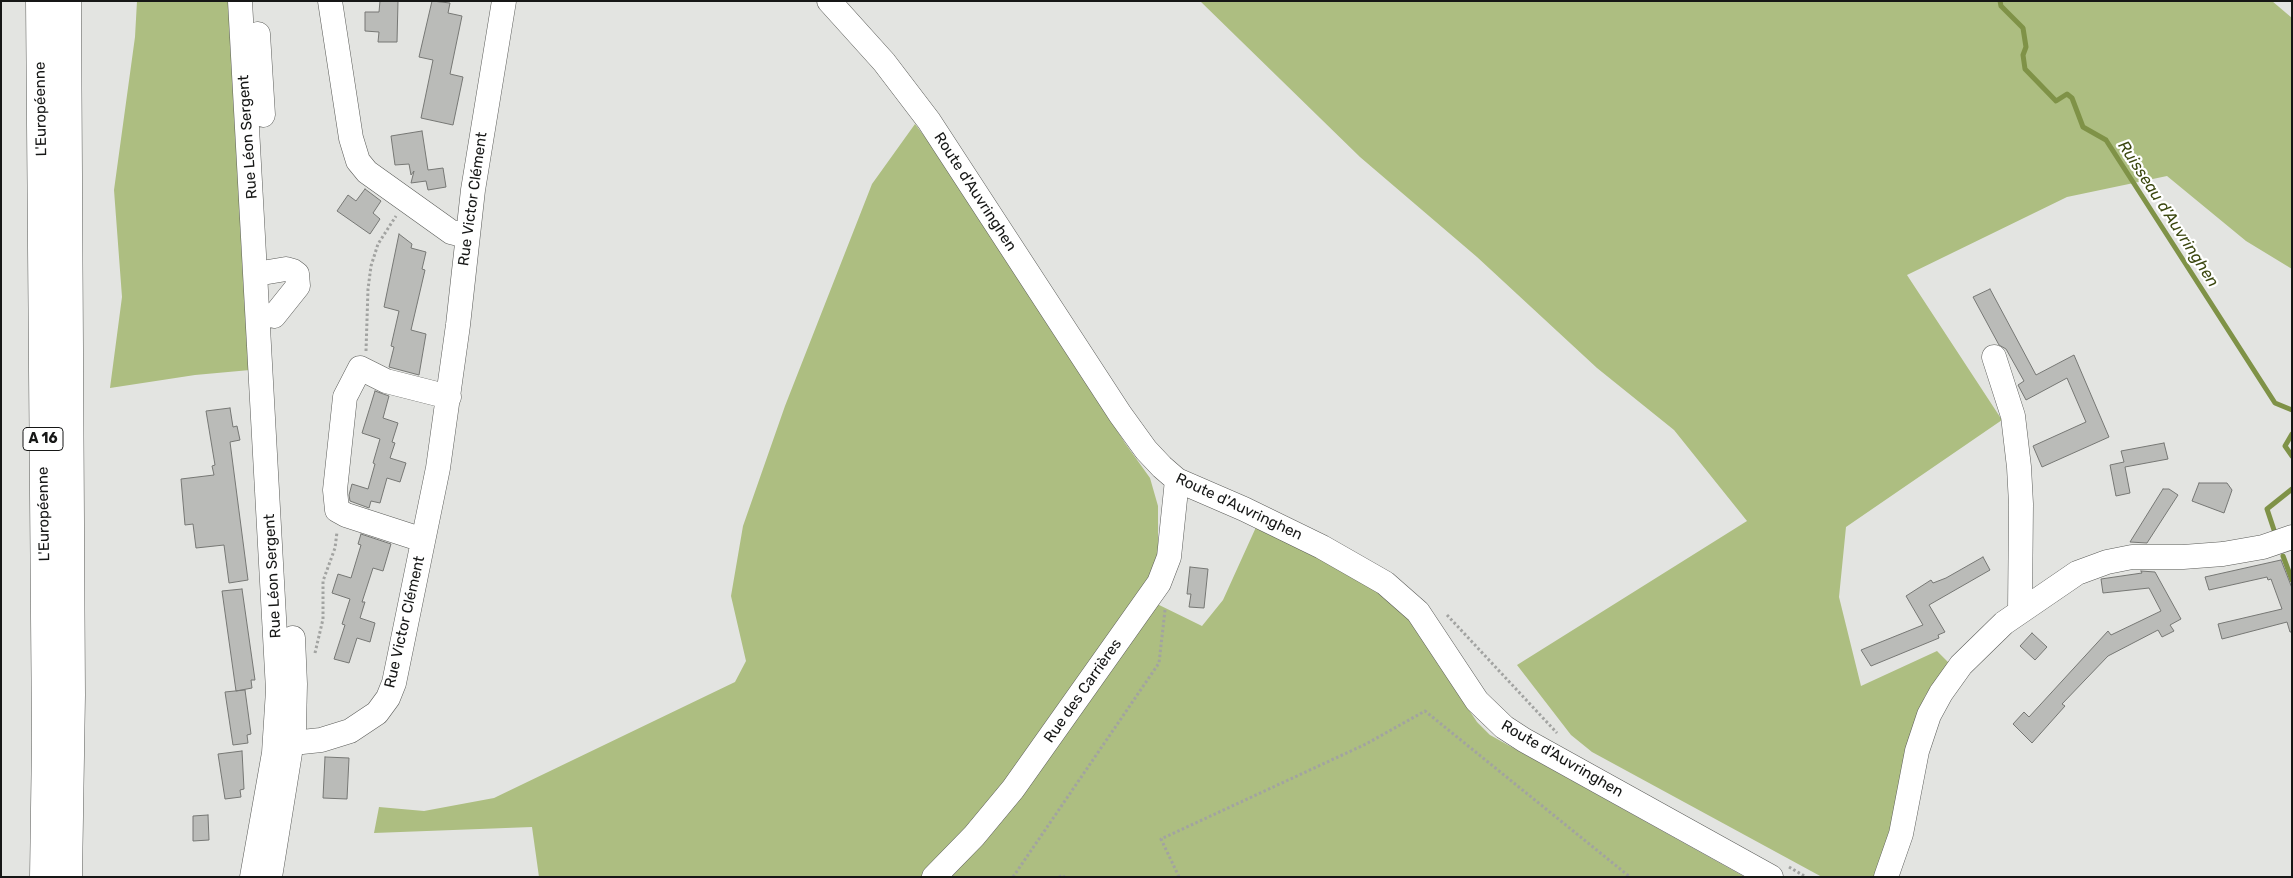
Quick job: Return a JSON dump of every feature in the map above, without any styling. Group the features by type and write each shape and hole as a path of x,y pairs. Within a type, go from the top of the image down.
{"highway":[{"name":"L'Européenne","path":"40,1 46,740 44,877"},
{"name":"L'Européenne","path":"66,1 71,695 68,877"}],"street":[{"name":"Rue Léon Sergent","path":"240,1 264,272"},
{"name":"Rue Léon Sergent","path":"256,1 278,660 278,716 284,741 270,877"},
{"path":"330,1 355,154 368,172 451,232 467,236"},
{"name":"Rue Victor Clément","path":"284,741 311,742 338,736 361,724 382,706 394,683 449,397 467,236 504,1"},
{"name":"Route d'Auvringhen","path":"829,1 884,62 929,121 957,161 1120,414 1150,454 1177,480 1244,509 1322,547 1386,583 1418,612 1477,701 1504,727 1524,740 1777,870"},
{"name":"Rue Léon Sergent","path":"252,877 284,741 295,684 274,316 298,286 299,280 293,271 264,272"},
{"path":"1994,357 2013,416 2019,466 2021,504 2020,611"},
{"path":"341,513 337,510 334,498 345,397 351,382 360,368 386,381 449,397"},
{"name":"Rue des Carrières","path":"934,877 974,836 1013,789 1159,583 1169,557 1177,480"},
{"name":"Rue Victor Clément","path":"341,513 423,540"},
{"path":"1886,877 1902,828 1917,751 1934,704 1961,665 1980,644 2020,611 2077,573 2107,562 2132,557 2184,558 2224,554 2263,547 2292,538"}],"path":[{"path":"360,368 367,348 368,289 374,255 383,235 408,201"},
{"path":"314,656 324,618 323,580 334,548 341,513"},
{"path":"1013,877 1159,663 1165,606"},
{"path":"1444,613 1563,739"},
{"path":"1179,877 1161,839 1366,744 1425,711 1630,877"},
{"path":"1777,870 1806,877"},
{"path":"1059,877 1063,875 1064,877"}],"green space":[{"path":"137,1 231,1 250,370 195,375 110,388 122,297 114,190 135,37"},
{"path":"1200,1 2272,1 2292,18 2292,269 2246,241 2167,176 2067,197 1907,275 2002,420 1846,527 1839,597 1861,686 1937,651 1950,664 1925,696 1893,828 1874,877 1822,877 1592,752 1571,735 1517,665 1747,521 1674,430 1597,368 1477,257 1360,157"},
{"path":"915,124 960,183 1125,443 1150,478 1158,506 1158,570 1153,602 1202,626 1223,600 1257,525 1376,588 1408,618 1477,722 1490,735 1745,877 539,877 532,827 374,833 379,807 424,811 494,798 735,682 746,661 731,596 743,526 785,406 872,184"}],"building":[{"path":"380,1 398,1 397,42 378,42 379,32 365,31 365,12 379,12"},
{"path":"432,1 450,3 448,13 462,16 450,74 463,77 453,125 421,118 433,60 419,57"},
{"path":"422,131 428,170 443,168 446,187 428,190 426,181 411,183 414,171 411,175 409,164 395,165 391,136"},
{"path":"365,189 381,201 373,213 380,219 370,234 337,211 348,195 356,201"},
{"path":"399,234 412,244 411,248 426,252 422,269 425,270 411,330 426,334 419,375 389,367 394,347 391,346 399,311 384,307"},
{"path":"1990,289 2036,375 2074,355 2109,437 2042,467 2033,446 2086,422 2067,378 2026,400 2018,385 2024,381 2006,349 1999,345 1973,297"},
{"path":"375,391 389,396 383,418 398,423 392,442 395,443 390,458 406,463 400,482 387,478 380,503 371,501 369,508 350,501 349,495 352,484 368,489 375,464 373,463 380,439 362,433"},
{"path":"230,408 233,427 237,426 240,440 230,442 248,580 229,583 224,545 196,548 193,524 185,525 181,479 214,475 212,466 215,465 206,411"},
{"path":"2164,443 2168,459 2125,467 2130,493 2116,496 2110,465 2124,462 2121,451"},
{"path":"2199,483 2227,483 2232,490 2224,513 2192,501"},
{"path":"2163,489 2169,489 2178,495 2147,543 2130,542"},
{"path":"361,534 391,544 383,571 373,568 362,602 365,602 360,618 375,623 370,642 357,638 349,663 334,659 345,625 342,624 350,599 332,593 338,574 351,578 361,545 358,544"},
{"path":"1983,557 1990,570 1929,605 1945,632 1938,635 1939,638 1871,666 1861,650 1923,625 1906,596 1931,580 1933,583 1946,578"},
{"path":"2281,560 2292,588 2292,632 2290,632 2287,622 2222,639 2218,624 2282,609 2271,579 2268,580 2267,577 2209,590 2205,577"},
{"path":"1190,567 1208,569 1204,608 1189,607 1191,594 1187,594"},
{"path":"2141,571 2155,572 2181,619 2170,625 2174,631 2162,637 2158,630 2108,656 2062,704 2065,706 2032,743 2013,724 2024,712 2029,717 2108,631 2111,635 2161,611 2149,588 2103,593 2101,579 2142,573"},
{"path":"242,589 255,680 251,680 252,688 236,691 222,591"},
{"path":"2032,633 2047,647 2035,660 2020,646"},
{"path":"245,690 251,734 247,735 248,743 233,745 225,692"},
{"path":"242,751 244,789 240,790 241,797 225,799 218,754"},
{"path":"325,757 349,758 347,799 323,798"},
{"path":"208,815 209,840 193,841 193,816"}],"waterway":[{"name":"Ruisseau d'Auvringhen","path":"2000,1 2001,6 2023,28 2026,47 2023,55 2025,69 2056,101 2067,94 2072,98 2083,127 2106,140 2275,403 2292,410"},
{"name":"Ruisseau d'Auvringhen","path":"2292,434 2285,446 2292,456"},
{"name":"Ruisseau d'Auvringhen","path":"2276,536 2267,509 2292,489"},
{"name":"Ruisseau d'Auvringhen","path":"2283,556 2292,580"}]}
